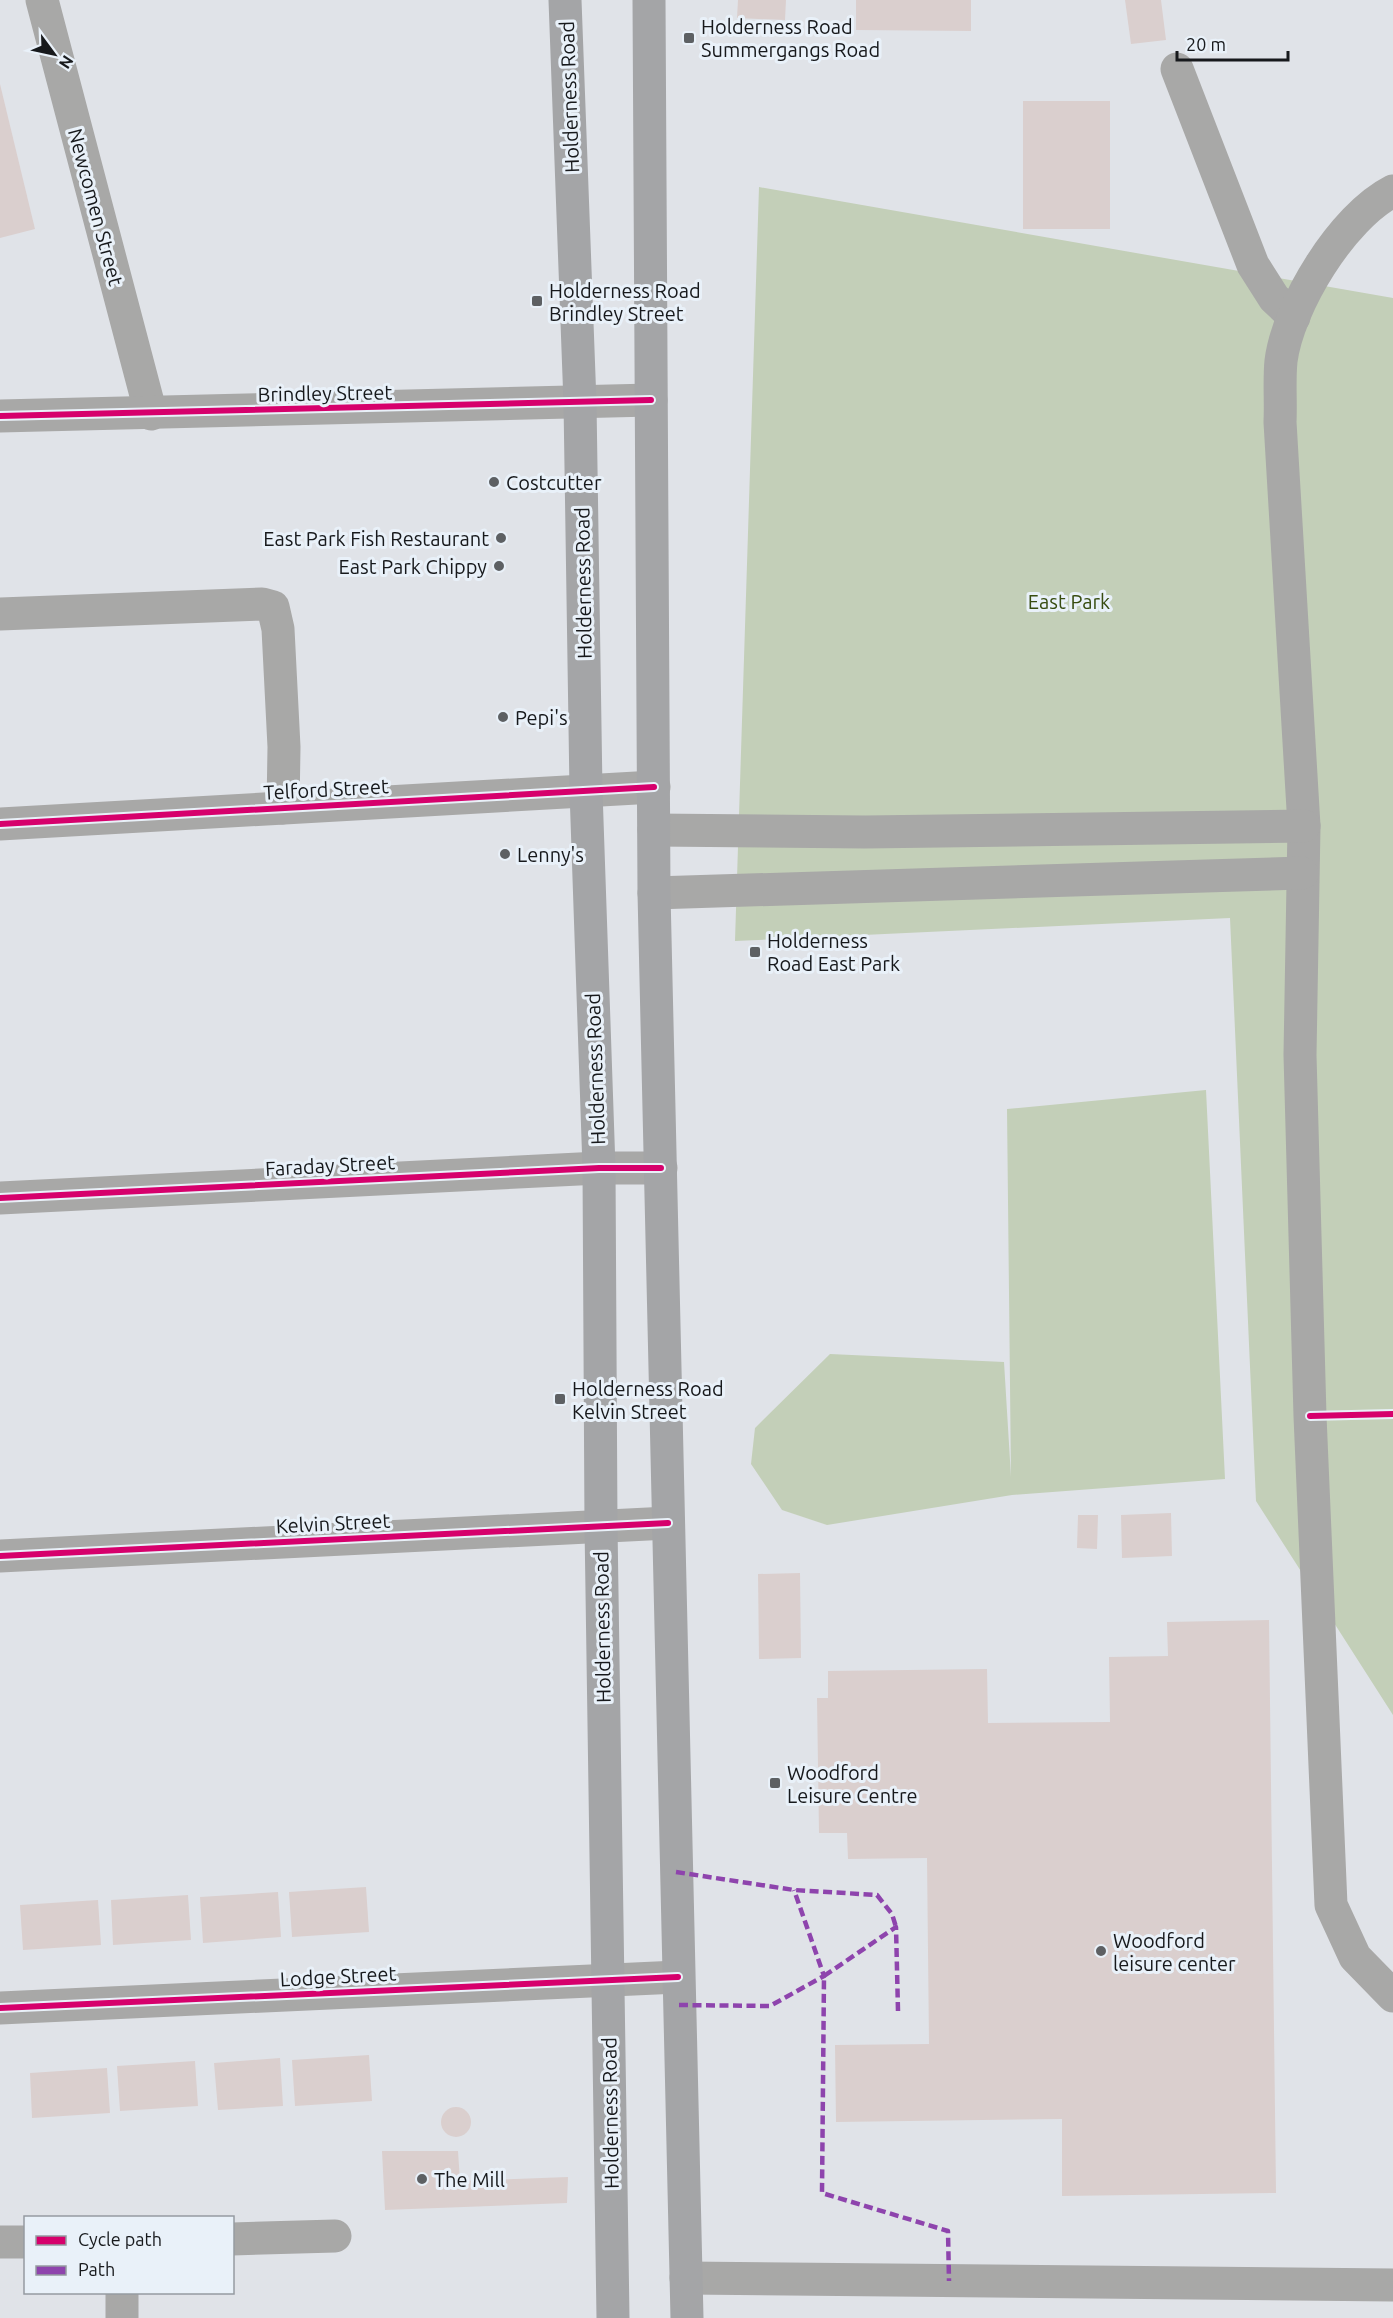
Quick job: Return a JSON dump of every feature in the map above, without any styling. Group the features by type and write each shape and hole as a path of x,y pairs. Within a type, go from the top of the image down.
{"highway":[{"name":"Holderness Road","path":"565,0 580,403 586,791 598,1168 613,2318"},
{"path":"649,0 654,893 687,2318"}],"street":[{"name":"Newcomen Street","path":"42,0 151,414"},
{"path":"1177,69 1253,265 1274,298 1294,317"},
{"path":"1393,191 1382,196 1347,229 1314,277 1294,317 1281,362 1280,422 1304,826 1300,1090 1310,1416 1331,1905 1355,1957 1393,1996"},
{"name":"Brindley Street","path":"0,416 651,400"},
{"path":"0,614 262,604 273,607 278,629 284,735 284,808"},
{"name":"Telford Street","path":"0,824 654,787"},
{"path":"654,830 865,832 1304,826"},
{"path":"654,893 1302,873"},
{"name":"Faraday Street","path":"0,1198 598,1168 661,1168"},
{"name":"Kelvin Street","path":"0,1556 668,1523"},
{"name":"Lodge Street","path":"0,2008 678,1977"},
{"path":"234,2240 335,2236"},
{"path":"0,2242 24,2242"},
{"path":"686,2278 1393,2285"},
{"path":"122,2294 122,2318"}],"green space":[{"name":"East Park","path":"759,187 1393,298 1393,1715 1256,1501 1230,918 735,941"},
{"path":"1206,1090 1225,1479 1012,1495 827,1525 782,1510 751,1464 755,1428 830,1354 1004,1362 1011,1477 1007,1109"}],"building":[{"path":"738,0 786,0 785,20 737,18"},
{"path":"856,0 971,0 971,31 856,30"},
{"path":"1125,0 1161,0 1166,40 1131,44"},
{"path":"0,84 35,229 0,238"},
{"path":"1023,101 1110,101 1110,229 1023,229"},
{"path":"1171,1513 1172,1556 1122,1558 1121,1515"},
{"path":"1078,1515 1098,1515 1097,1549 1077,1548"},
{"path":"800,1573 801,1658 759,1659 758,1574"},
{"name":"Woodford leisure center","path":"1269,1620 1276,2193 1062,2196 1062,2119 836,2122 835,2045 929,2044 927,1858 848,1859 847,1833 819,1833 817,1698 828,1698 828,1671 987,1669 988,1723 1110,1722 1109,1657 1168,1656 1167,1622"},
{"path":"366,1887 369,1932 292,1937 289,1892"},
{"path":"278,1892 281,1937 203,1943 200,1897"},
{"path":"188,1895 191,1940 113,1945 111,1900"},
{"path":"98,1900 101,1945 23,1950 20,1905"},
{"path":"369,2055 372,2101 295,2106 292,2060"},
{"path":"280,2058 283,2106 218,2110 214,2063"},
{"path":"195,2061 198,2106 120,2111 117,2066"},
{"path":"107,2068 110,2113 32,2118 30,2073"},
{"path":"456,2107 467,2111 471,2122 467,2133 456,2137 445,2133 441,2122 445,2111"},
{"name":"The Mill","path":"382,2151 458,2151 460,2181 568,2177 567,2203 385,2210"}],"marked path":[{"path":"676,1872 794,1890 877,1895 892,1914 896,1927"},
{"path":"679,2005 770,2006 824,1976 794,1890"},
{"path":"898,2011 896,1927 824,1976 822,2193 948,2231 949,2281"}],"cycle path":[{"path":"0,416 651,400"},
{"path":"0,824 654,787"},
{"path":"0,1198 599,1168 661,1168"},
{"path":"1310,1416 1393,1414"},
{"path":"0,1556 668,1523"},
{"path":"0,2008 678,1977"}],"place":[{"name":"Holderness Road Summergangs Road","path":"689,38"},
{"name":"Holderness Road Brindley Street","path":"537,301"},
{"name":"Costcutter","path":"494,482"},
{"name":"East Park Fish Restaurant","path":"501,538"},
{"name":"East Park Chippy","path":"499,566"},
{"name":"Pepi's","path":"503,717"},
{"name":"Lenny's","path":"505,854"},
{"name":"Holderness Road East Park","path":"755,952"},
{"name":"Holderness Road Kelvin Street","path":"560,1399"},
{"name":"Woodford Leisure Centre","path":"775,1783"},
{"name":"Woodford leisure center","path":"1101,1951"},
{"name":"The Mill","path":"422,2179"}]}
